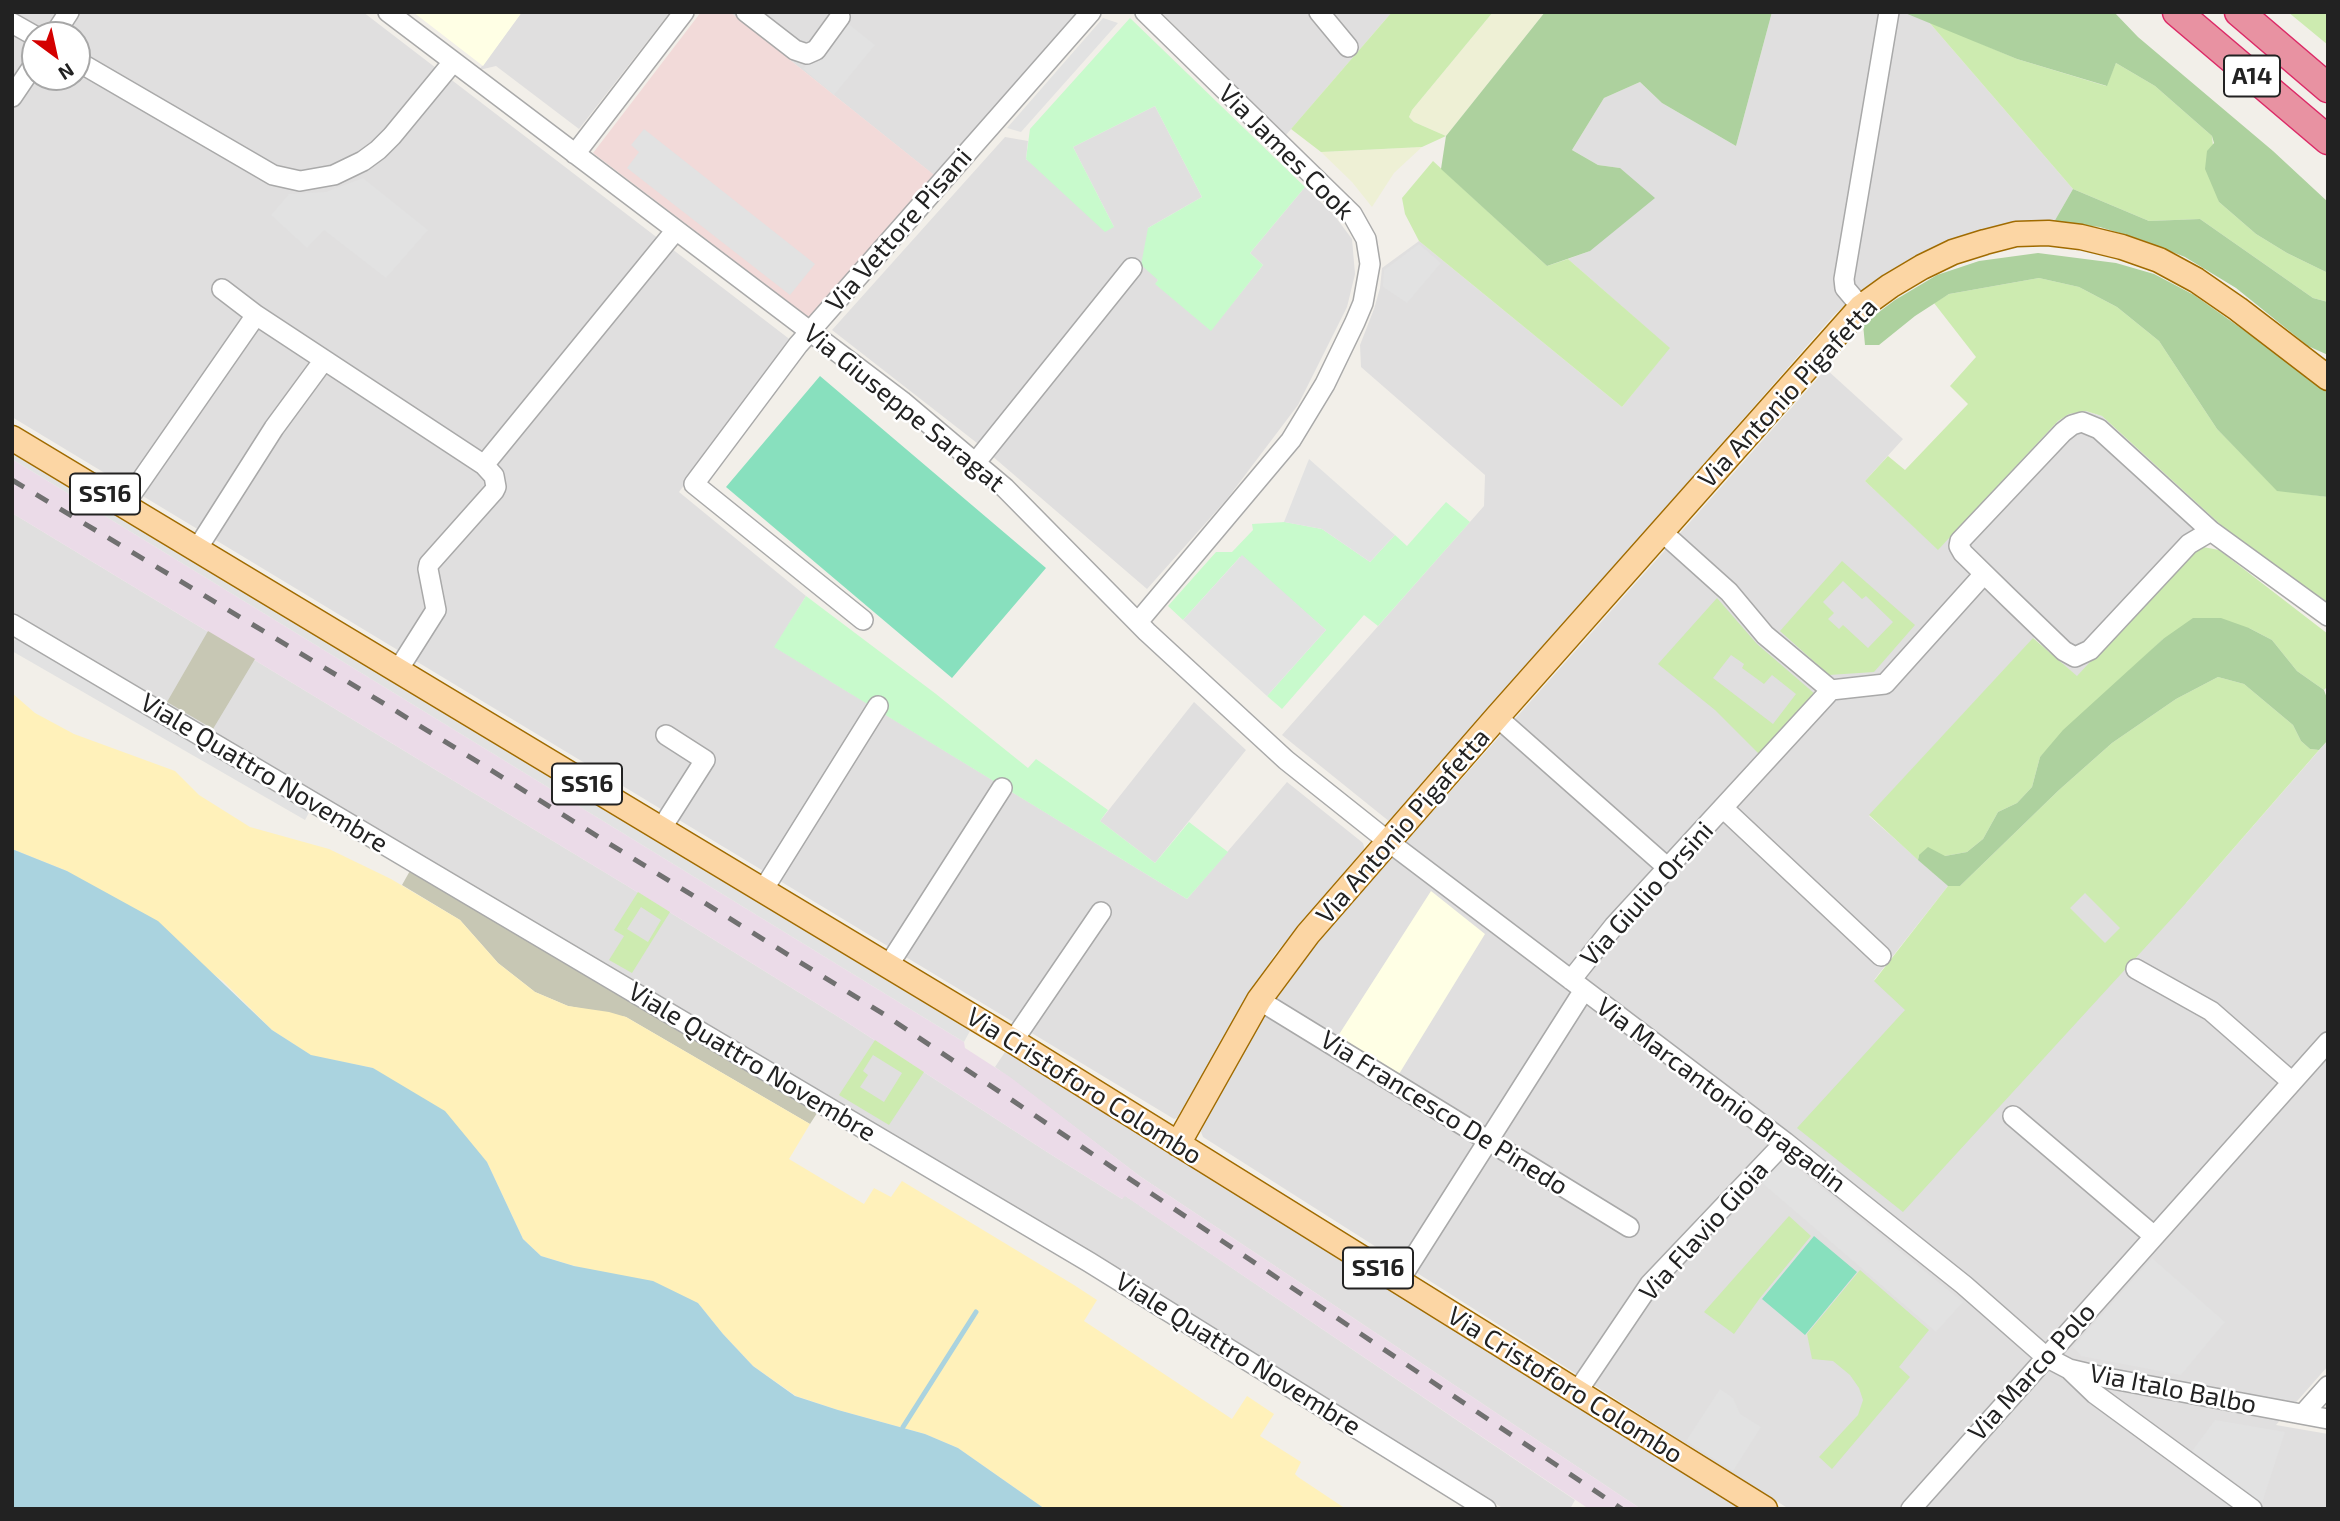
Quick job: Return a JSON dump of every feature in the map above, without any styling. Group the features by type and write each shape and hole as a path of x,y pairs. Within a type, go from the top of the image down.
{"highway":[{"name":"A14","path":"2177,12 2328,140"},
{"name":"A14","path":"2239,12 2328,88"}],"main road":[{"name":"Via Antonio Pigafetta","path":"1178,1144 1259,1000 1308,934 1861,307 1922,267 1953,251 2016,234 2048,233 2081,237 2159,260 2196,280 2316,363 2328,378"},
{"name":"Via Cristoforo Colombo","path":"12,438 1013,1041 1765,1509"}],"street":[{"name":"Via Giuseppe Saragat","path":"388,12 902,401 976,462 1138,622 1265,742 1389,842"},
{"path":"575,154 684,12"},
{"path":"746,12 802,54 816,50 840,17"},
{"name":"Via Vettore Pisani","path":"863,620 694,484 810,331 1091,12"},
{"name":"Via James Cook","path":"1138,622 1291,440 1325,384 1355,322 1368,282 1370,264 1366,239 1352,214 1145,12"},
{"path":"1319,12 1348,47"},
{"path":"1861,307 1844,288 1844,279 1889,12"},
{"path":"91,69 273,175 300,181 334,175 363,161 392,136 453,62"},
{"path":"484,465 676,230"},
{"path":"976,462 1132,268"},
{"path":"222,289 256,315 484,465 496,482 491,496 429,564 428,574 436,610 398,670"},
{"path":"124,505 256,315"},
{"path":"197,550 274,428 324,360"},
{"path":"2211,531 2189,544 2090,650 2075,657 2064,651 1960,550 1960,541 2072,425 2081,422 2099,429 2211,531 2328,617"},
{"path":"1661,531 1729,592 1765,635 1830,690 1885,684 1984,574"},
{"name":"Viale Quattro Novembre","path":"12,624 1078,1255 1486,1509"},
{"name":"Via Giulio Orsini","path":"1399,1281 1488,1141 1614,926 1830,690"},
{"path":"763,890 878,706"},
{"path":"1497,717 1668,868"},
{"path":"661,829 705,760 666,736"},
{"path":"888,966 1002,788"},
{"name":"Via Giulio Orsini","path":"1723,808 1881,956"},
{"name":"Via Marcantonio Bragadin","path":"1389,842 1785,1142 1964,1285 2046,1357"},
{"path":"1013,1041 1101,912"},
{"path":"2136,969 2211,1011 2292,1082"},
{"name":"Via Francesco De Pinedo","path":"1259,1000 1629,1227"},
{"name":"Via Marco Polo","path":"1911,1509 2328,1042"},
{"path":"2013,1116 2154,1236"},
{"name":"Via Flavio Gioia","path":"1577,1392 1650,1284 1785,1142"},
{"name":"Via Italo Balbo","path":"2046,1357 2068,1369 2107,1378 2328,1419"},
{"path":"2068,1369 2095,1394 2252,1509"},
{"path":"2303,1414 2328,1386"}],"shaded area":[{"path":"12,12 363,12 792,341 679,492 806,596 775,647 1187,899 1287,782 1363,843 1365,851 1275,954 1174,1119 12,417"},
{"path":"413,12 522,12 483,66"},
{"path":"522,12 670,12 579,129 496,66 479,70"},
{"path":"701,12 730,12 938,178 811,319 593,153"},
{"path":"730,12 1078,12 935,176"},
{"path":"1161,12 1392,12 1286,135"},
{"path":"1493,12 1545,12 1446,136 1414,122 1409,117 1412,110"},
{"path":"1772,12 1904,12 1928,21 2073,189 2054,222 2009,224 1957,238 1903,263 1858,293 1834,315 1390,822 1282,735 1484,506 1485,475 1361,367 1360,345 1380,288 1382,268 1419,241 1622,407 1669,348 1568,259 1590,251 1620,168 1598,165 1572,150 1604,98 1640,82 1662,103 1736,146"},
{"path":"840,17 875,45 834,95 803,69"},
{"path":"1103,18 1118,23 1021,132 1007,128"},
{"path":"1155,106 1202,197 1148,228 1158,280 1156,284 1211,330 1263,265 1250,253 1305,187 1334,215 1352,239 1355,274 1347,307 1298,405 1227,499 1147,589 977,443 832,330 1005,137 1028,141 1026,159 1114,227 1073,147"},
{"path":"644,129 815,264 790,295 627,168 639,152 631,145"},
{"path":"1422,147 1394,173 1372,207 1352,182 1321,152"},
{"path":"363,178 428,230 386,278 324,230 307,248 271,215 289,194 326,192"},
{"path":"1419,244 1441,263 1407,303 1383,287 1384,270"},
{"path":"1826,369 1903,439 1865,481 1938,549 2058,421 2069,414 2086,411 2102,416 2222,526 2203,547 2191,554 2077,677 2034,638 1869,816 1948,886 1874,980 2021,921 2098,829 2186,903 2328,740 2328,1366 2276,1425 2328,1434 2328,1509 1789,1509 1203,1137 1203,1126 1272,998 1306,954"},
{"path":"12,446 970,1031 964,1042 12,459"},
{"path":"12,459 964,1042 965,1048 1010,1077 1141,1177 1641,1509 1589,1509 1125,1196 1122,1199 845,1021 629,887 12,513"},
{"path":"1309,459 1395,535 1370,562 1322,529 1284,522"},
{"path":"12,513 629,887 845,1021 1122,1199 1124,1195 1575,1500 1570,1509 1504,1509 1029,1215 12,615"},
{"path":"1242,555 1326,630 1267,696 1183,620"},
{"path":"208,631 255,659 213,729 167,702"},
{"path":"16,637 311,809 305,820 12,651"},
{"path":"1194,702 1246,750 1155,863 1100,821"},
{"path":"411,869 819,1110 810,1124 626,1017 568,1006 535,992 498,963 460,920 402,885"},
{"path":"1431,891 1485,934 1399,1074 1338,1036"},
{"path":"1007,1049 1743,1509 1641,1509 1141,1177 995,1067"},
{"path":"1786,1159 1963,1302 1936,1332 1761,1182"},
{"path":"2152,1258 2225,1322 2181,1375 2081,1356 2073,1347"},
{"path":"1720,1389 1733,1398 1740,1414 1761,1427 1733,1471 1686,1441"},
{"path":"2215,1420 2285,1432 2262,1503 2192,1451"}],"green space":[{"path":"1392,12 1493,12 1409,117 1414,122 1446,136 1422,147 1321,152 1291,129"},
{"path":"1545,12 1772,12 1736,146 1662,103 1640,82 1604,98 1572,150 1598,165 1620,168 1655,198 1590,251 1547,266 1441,169 1446,136"},
{"path":"2114,12 2138,37 2273,151 2328,202 2328,273 2256,234 2219,202 2205,169 2207,151 2214,143 2212,136 2155,86 2116,63 2107,86 2017,59 1905,13"},
{"path":"2288,12 2328,12 2328,45"},
{"path":"1130,18 1305,187 1250,253 1263,265 1211,331 1155,284 1158,280 1141,265 1148,228 1202,197 1155,106 1073,147 1114,227 1105,232 1026,159 1030,129"},
{"path":"1928,21 2017,59 2106,86 2116,63 2155,86 2212,136 2219,202 2256,234 2328,273 2328,302 2313,298 2200,219 2149,221 2073,189"},
{"path":"1433,161 1547,266 1568,259 1670,348 1622,407 1419,241 1405,214 1402,198"},
{"path":"2073,189 2149,221 2200,219 2313,298 2328,302 2328,355 2308,346 2236,288 2185,257 2100,227 2054,222"},
{"path":"2038,253 2116,263 2154,274 2194,295 2327,389 2328,497 2277,491 2217,429 2159,341 2117,307 2079,287 2039,278 1949,294 1915,316 1879,345 1865,345 1863,324 1895,300 1937,275 1979,261"},
{"path":"2039,278 2079,287 2117,307 2159,341 2217,429 2277,490 2328,497 2328,604 2222,526 2102,416 2086,411 2069,414 2058,421 1938,550 1865,481 1888,456 1905,470 1968,404 1950,386 1976,357 1934,303 1949,294"},
{"path":"820,376 1046,568 952,678 726,487"},
{"path":"1446,502 1470,522 1378,626 1364,615 1282,709 1267,696 1326,630 1240,557 1183,620 1168,606 1216,552 1232,552 1253,530 1252,524 1285,522 1322,529 1370,562 1395,535 1407,546"},
{"path":"2203,547 2219,550 2328,634 2328,686 2324,690 2297,671 2272,640 2249,628 2163,639 2040,757 2032,787 2017,803 1998,812 1983,839 1967,852 1945,856 1919,855 1918,860 1869,815 2033,638 2077,676 2191,553"},
{"path":"1842,561 1915,625 1874,672 1829,675 1780,631","holes":["1843,581 1862,599 1866,596 1893,622 1868,648 1843,625 1839,629 1828,619 1834,613 1823,602"]},
{"path":"806,596 936,694 1028,768 1036,759 1108,810 1100,821 1155,863 1189,822 1228,852 1187,899 774,647"},
{"path":"1717,598 1757,644 1815,694 1760,755 1715,710 1658,664","holes":["1731,655 1744,664 1742,668 1764,684 1772,675 1796,694 1773,724 1713,678"]},
{"path":"2193,618 2221,618 2272,640 2297,671 2324,690 2328,701 2328,740 2319,750 2310,749 2301,741 2293,725 2244,684 2218,677 2176,699 2112,743 1960,886 1948,886 1918,860 1919,855 1928,847 1945,856 1967,852 1983,839 1998,812 2017,803 2032,787 2040,757 2063,730 2163,639"},
{"path":"2218,677 2244,684 2293,725 2301,741 2310,749 2319,750 2186,903 1903,1212 1797,1128 1905,1010 1874,981 1948,886 1960,886 2112,743 2176,699","holes":["2085,893 2120,928 2105,943 2070,908"]},
{"path":"638,892 670,912 632,973 609,960 624,936 614,930","holes":["641,907 661,920 648,942 627,929"]},
{"path":"875,1040 924,1072 889,1125 839,1095","holes":["873,1055 902,1073 884,1102 860,1087 868,1075 863,1071"]},
{"path":"1789,1216 1811,1236 1734,1334 1704,1312"},
{"path":"1814,1236 1857,1272 1805,1335 1762,1299"},
{"path":"1860,1270 1929,1330 1899,1367 1910,1377 1832,1469 1819,1457 1858,1415 1863,1400 1850,1375 1833,1361 1812,1359 1807,1334"}],"sand":[{"path":"12,693 35,713 74,734 175,771 199,795 250,827 329,849 391,879 460,920 498,963 535,992 568,1006 626,1017 810,1124 789,1159 864,1204 874,1188 891,1197 902,1181 1074,1285 1097,1300 1084,1321 1232,1419 1247,1396 1274,1414 1260,1436 1301,1462 1295,1474 1346,1509 1045,1509 958,1448 925,1434 796,1396 753,1366 698,1303 541,1256 523,1239 487,1162 373,1068 312,1056 272,1030 223,981 67,871 12,849"}],"water":[{"path":"12,849 67,871 158,921 272,1030 311,1055 373,1068 445,1111 487,1162 523,1239 541,1256 574,1266 653,1281 698,1303 753,1366 795,1396 925,1434 958,1448 1045,1509 12,1509"}],"waterway":[{"path":"903,1427 976,1312"}],"railway":[{"path":"12,480 383,703 885,1015 1622,1509"}]}
